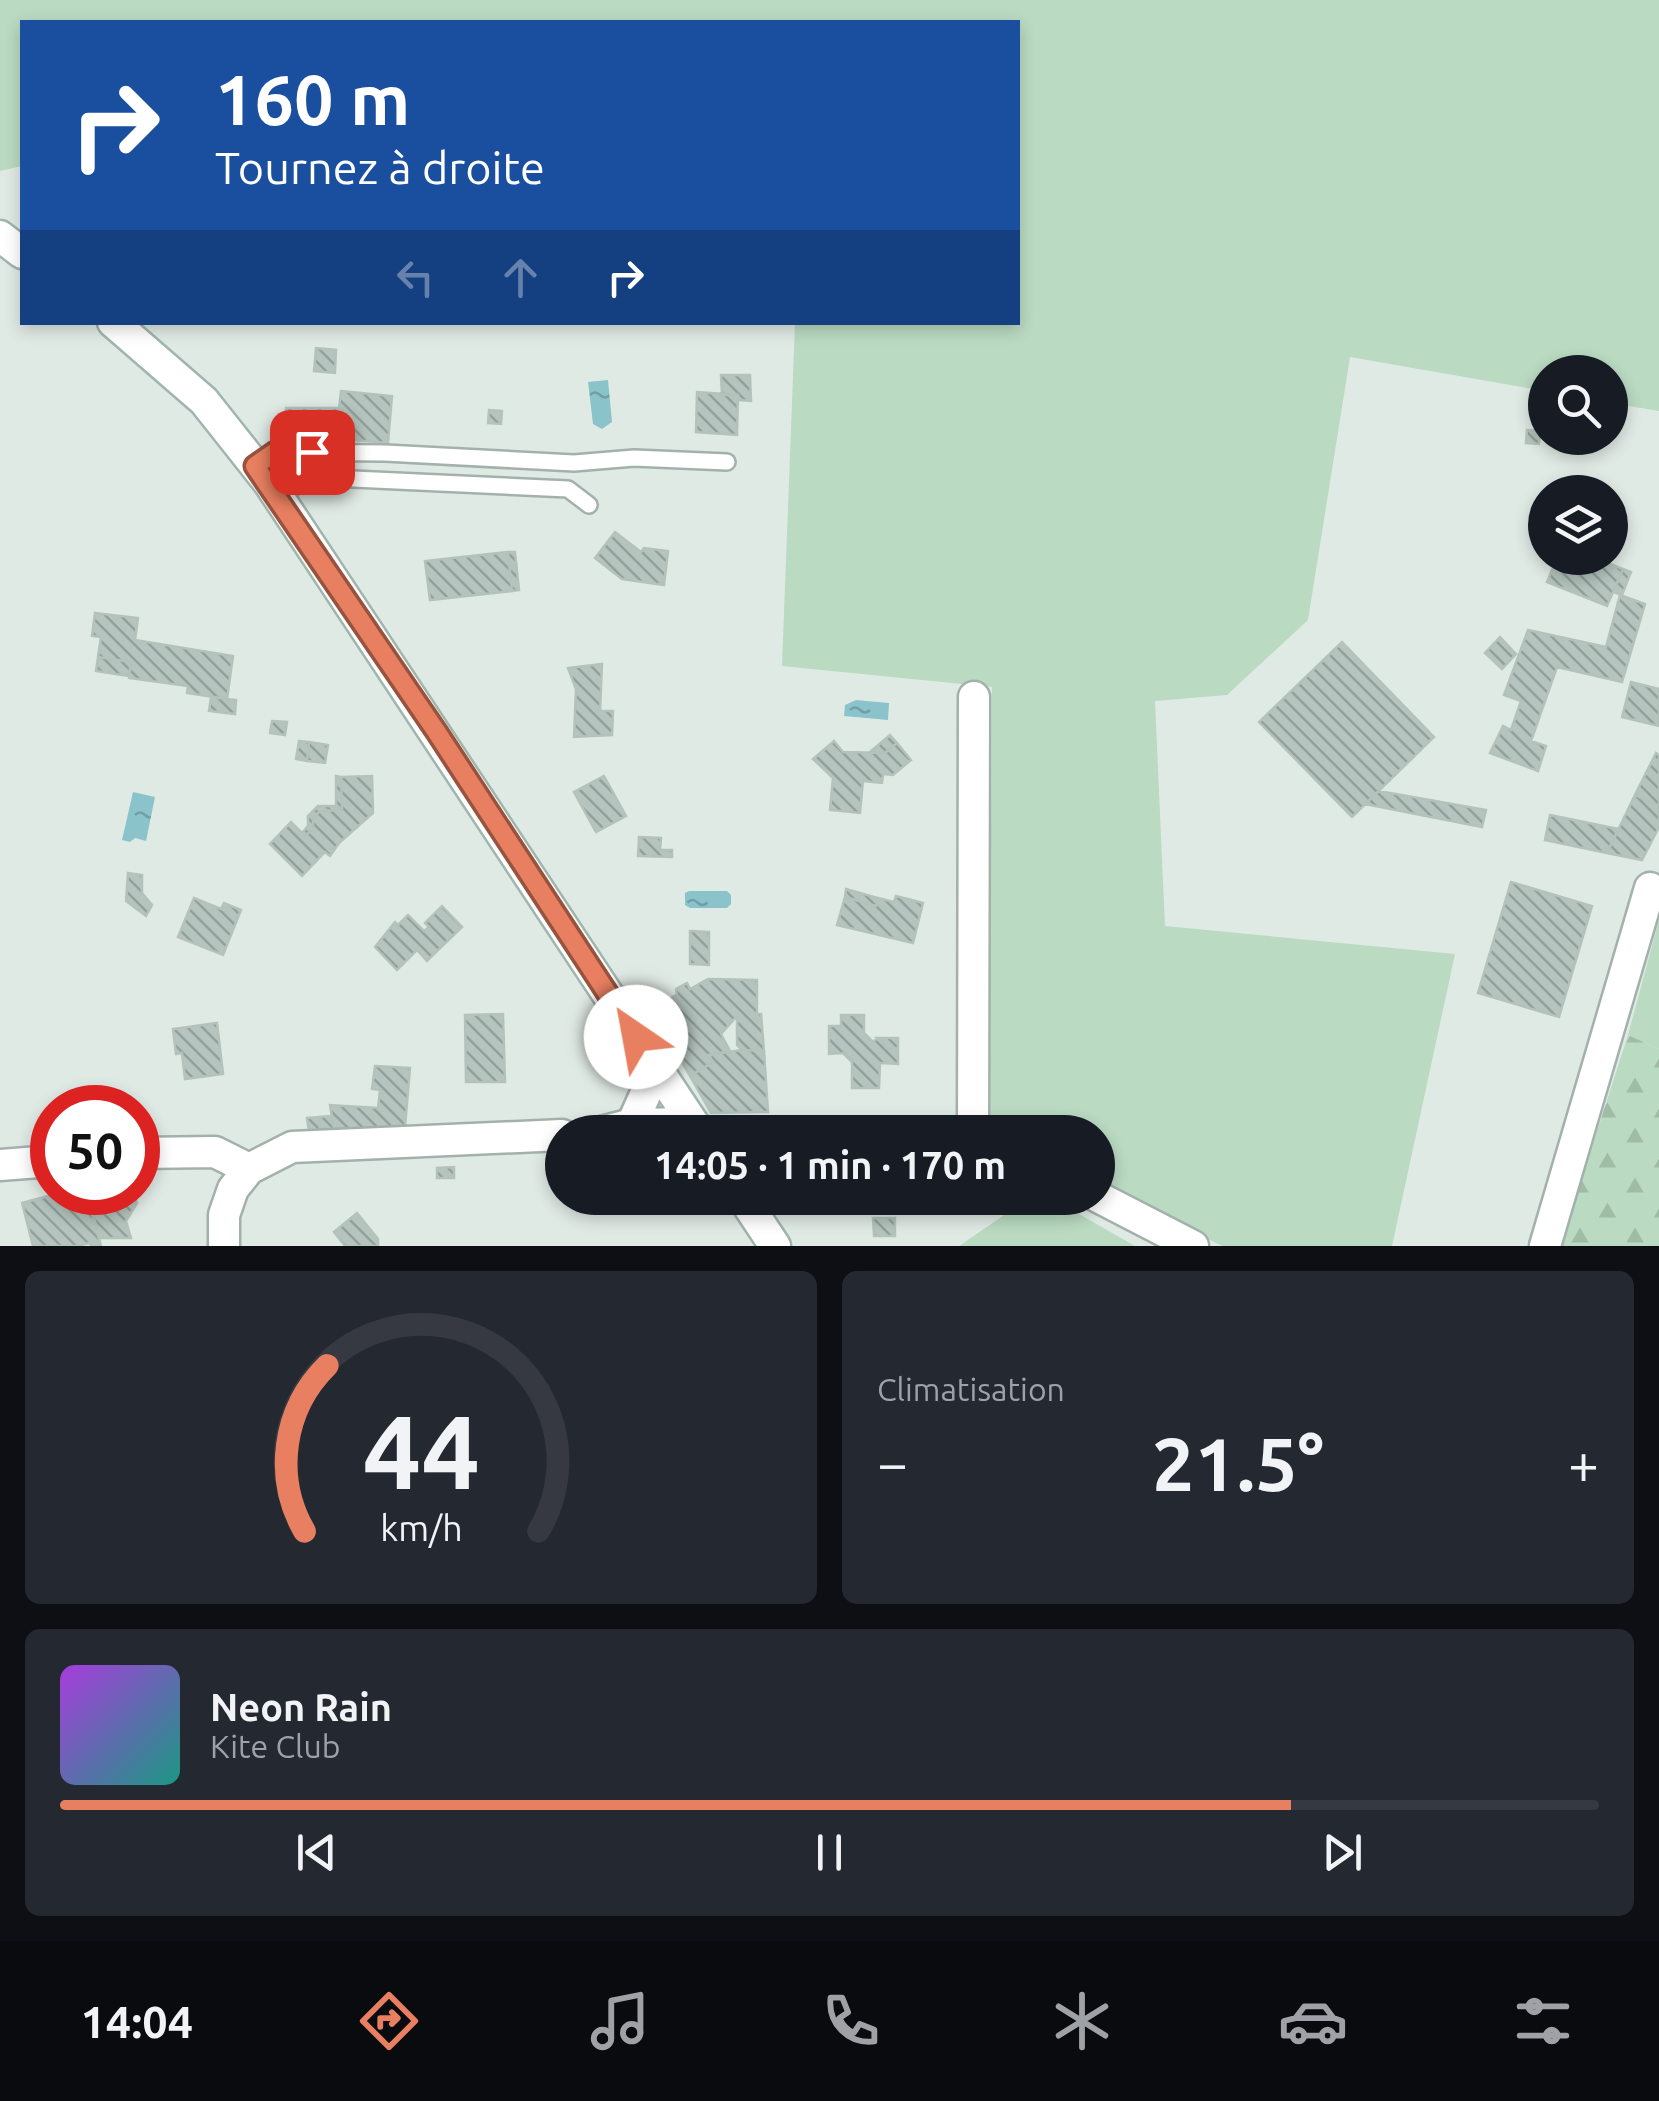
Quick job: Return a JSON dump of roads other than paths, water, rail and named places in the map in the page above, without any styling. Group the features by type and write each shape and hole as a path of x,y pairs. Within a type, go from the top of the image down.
{"street":[{"path":"0,236 20,251"},
{"path":"116,325 204,401 255,466 688,1115"},
{"path":"974,697 974,1115"},
{"path":"1545,1246 1650,888"},
{"path":"636,1115 657,1068"},
{"path":"224,1246 224,1216 233,1189 249,1169 292,1146 545,1136"},
{"path":"160,1153 214,1152 249,1169"},
{"path":"0,1166 30,1163"},
{"path":"1115,1207 1193,1246"},
{"path":"754,1215 775,1246"}],"lane":[{"path":"255,466 275,452 574,462 634,458 727,462"},
{"path":"278,498 310,477 568,489 589,505"}],"water":[{"path":"608,380 612,422 602,429 593,424 588,382"},
{"path":"856,700 889,703 888,720 844,716 845,705"},
{"path":"133,792 155,797 146,841 122,840"},
{"path":"727,891 731,904 727,908 690,908 685,905 685,893"}]}
